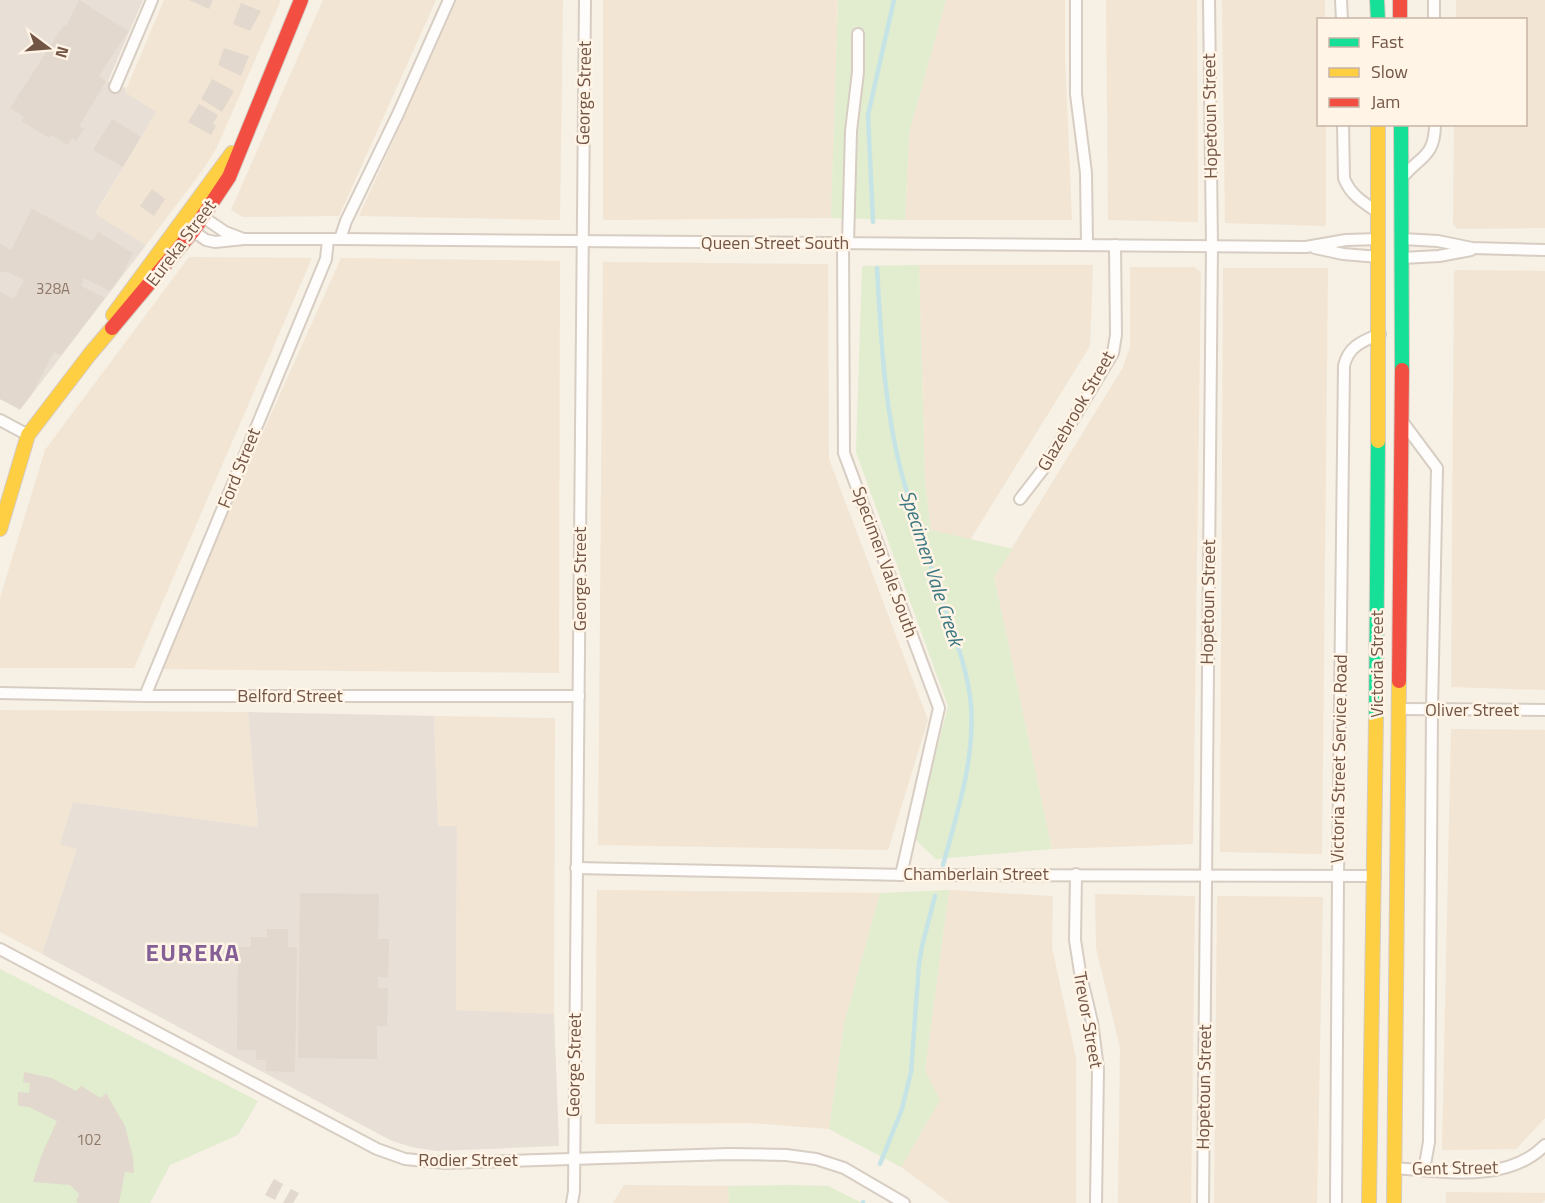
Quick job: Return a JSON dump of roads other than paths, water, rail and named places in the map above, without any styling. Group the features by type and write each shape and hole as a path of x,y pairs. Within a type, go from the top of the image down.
{"main road":[{"name":"Eureka Street","path":"203,217 232,169 301,0"},
{"path":"1377,0 1377,18"},
{"path":"1400,0 1400,18"},
{"name":"Eureka Street","path":"0,529 28,435 90,354 128,293 187,227 214,178 252,119"},
{"name":"Victoria Street","path":"1370,1203 1380,334 1378,126"},
{"name":"Victoria Street","path":"1394,1203 1401,420 1401,126"},
{"path":"187,227 203,217"},
{"path":"1379,239 1402,239"},
{"name":"Queen Street South","path":"1379,257 1402,258"}],"street":[{"path":"115,87 152,0"},
{"path":"340,239 346,221 398,114 449,0"},
{"name":"George Street","path":"572,1203 574,1191 585,0"},
{"path":"1076,0 1076,94 1086,173 1087,244"},
{"name":"Hopetoun Street","path":"1203,1203 1212,246 1209,0"},
{"path":"1341,0 1342,18"},
{"path":"1434,0 1434,18"},
{"name":"Specimen Vale South","path":"858,33 858,72 851,131 846,243 844,453 939,708 901,875"},
{"path":"1343,126 1345,181 1355,196 1379,213"},
{"path":"1402,178 1431,148 1435,141 1435,126"},
{"name":"Queen Street South","path":"203,217 225,232 244,239"},
{"name":"Queen Street South","path":"187,227 206,240 215,242 244,239 340,239 1087,244 1306,247 1343,254 1379,257"},
{"name":"Ford Street","path":"145,696 324,265 328,239"},
{"name":"Queen Street South","path":"1306,247 1346,240 1379,239"},
{"path":"1402,239 1438,241 1480,249 1545,250"},
{"name":"Glazebrook Street","path":"1020,499 1044,468 1113,354 1116,335 1115,245"},
{"path":"1402,258 1439,256 1480,249"},
{"name":"Victoria Street Service Road","path":"1336,1203 1344,366 1346,356 1351,349 1380,334"},
{"path":"0,420 28,435"},
{"path":"1401,420 1437,468 1432,709 1429,1142 1424,1170"},
{"name":"Belford Street","path":"0,693 145,696 579,696"},
{"name":"Oliver Street","path":"1398,709 1545,710"},
{"name":"Chamberlain Street","path":"576,868 901,875 1375,876"},
{"name":"Trevor Street","path":"1076,874 1075,940 1097,1059 1096,1203"},
{"name":"Rodier Street","path":"0,949 392,1155 418,1161 445,1163 762,1154 801,1157 844,1168 904,1203"},
{"name":"Gent Street","path":"1394,1168 1483,1171 1505,1168 1523,1162 1545,1145"}],"waterway":[{"name":"Specimen Vale Creek","path":"873,222 868,115 894,0"},
{"name":"Specimen Vale Creek","path":"877,268 884,372 896,450 912,509 961,656 971,705 972,726 968,766 943,865"},
{"name":"Specimen Vale Creek","path":"880,1164 902,1109 911,1072 919,964 935,896"}],"district":[{"name":"EUREKA","path":"193,953"}]}
